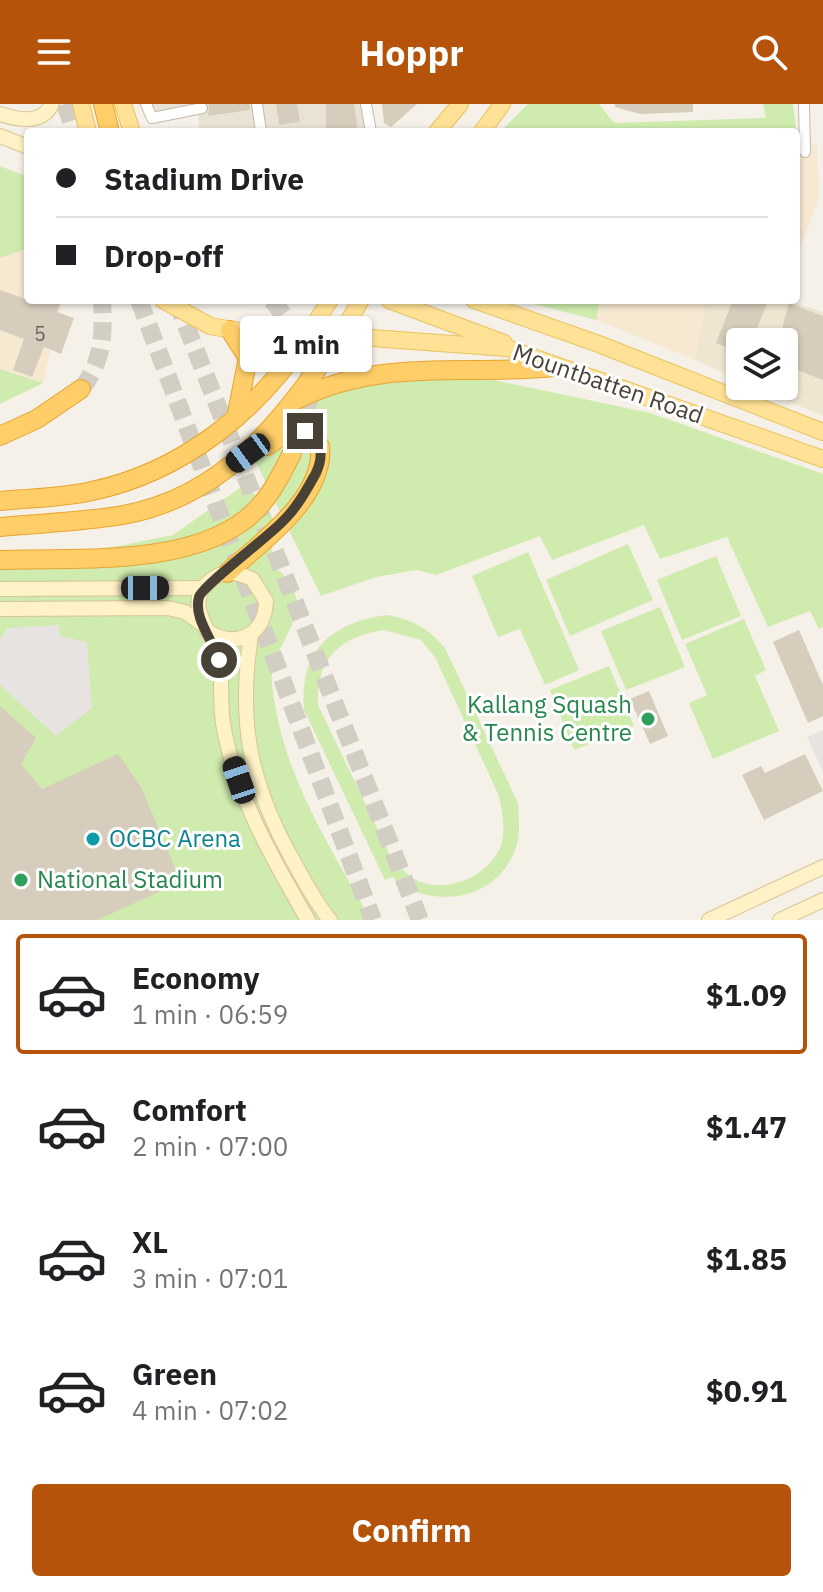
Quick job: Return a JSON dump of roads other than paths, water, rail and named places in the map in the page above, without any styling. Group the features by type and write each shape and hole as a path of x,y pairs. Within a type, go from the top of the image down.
{"highway":[{"path":"103,104 109,128"},
{"path":"230,330 248,358 236,418"},
{"path":"0,501 66,496 124,483 177,460 259,398 307,336"},
{"path":"158,505 217,476 248,453 296,400 339,337"},
{"path":"296,400 342,380 396,370 490,371 555,367"},
{"path":"0,436 37,419 81,389"},
{"path":"0,527 123,515 158,505 185,502 216,486 288,432 296,430 313,435 321,457 306,493 287,518 227,573"},
{"path":"0,560 167,552 222,536 264,501 292,453"}],"main road":[{"path":"81,104 87,128"},
{"path":"123,104 128,128"},
{"path":"440,128 460,104"},
{"path":"485,128 502,104"},
{"name":"Mountbatten Road","path":"169,304 191,318 230,330 268,336 339,337 507,348 823,459"},
{"path":"307,336 327,304"},
{"path":"339,337 359,304"},
{"path":"401,304 442,317 504,343 507,348"},
{"name":"Mountbatten Road","path":"487,304 823,432"}],"street":[{"path":"0,114 33,119 49,111 52,104"},
{"path":"146,104 152,118 202,108"},
{"path":"257,104 260,128"},
{"path":"366,104 370,128"},
{"path":"804,104 808,136 805,152"},
{"path":"0,136 24,145"},
{"path":"0,609 168,608 185,612 205,628 221,639 236,641 251,635 261,626 266,601 252,579 227,573 213,578 203,588 198,600 205,628 219,660 223,724 239,780 268,846 308,920"},
{"path":"0,589 203,588"},
{"path":"251,635 244,703 257,784 280,837 330,920"},
{"path":"709,920 823,867"},
{"path":"780,920 823,900"}],"tunnel":[{"path":"65,104 74,128"},
{"path":"81,389 98,358 103,325 102,304"},
{"path":"141,304 373,920"},
{"path":"178,304 420,920"},
{"path":"275,304 298,338 309,373 307,409 292,453"}],"place":[{"name":"Kallang Squash & Tennis Centre","path":"648,719"},
{"name":"OCBC Arena","path":"93,839"},
{"name":"National Stadium","path":"21,880"}]}
